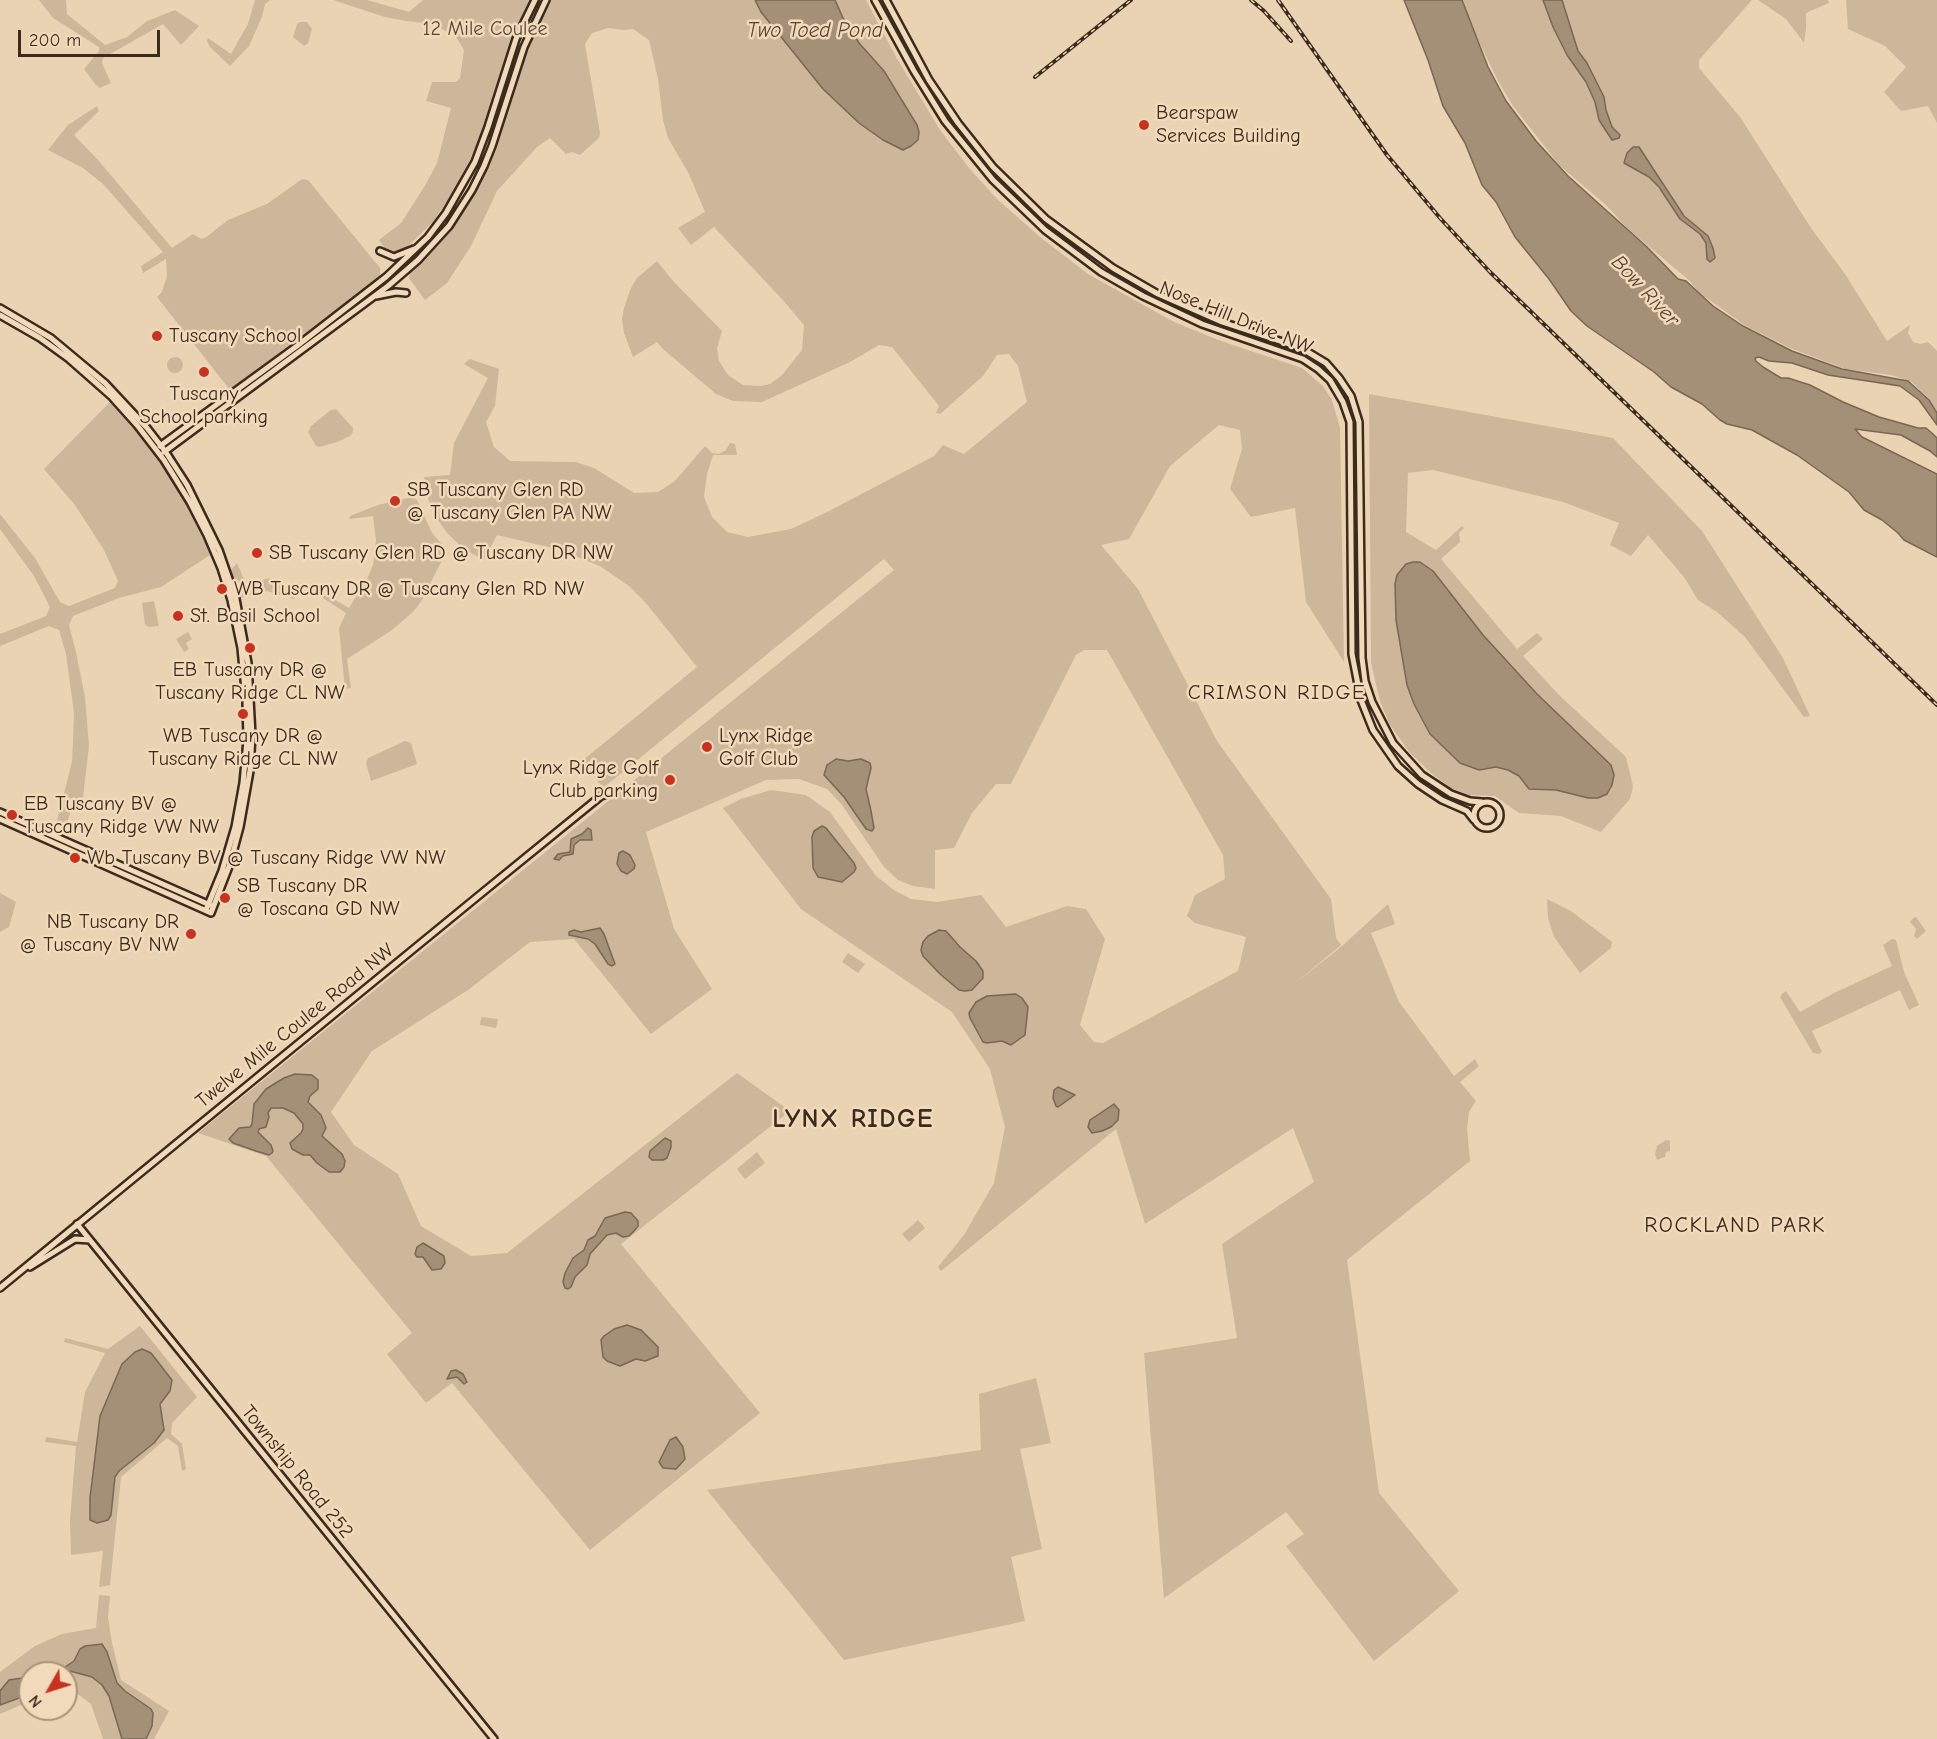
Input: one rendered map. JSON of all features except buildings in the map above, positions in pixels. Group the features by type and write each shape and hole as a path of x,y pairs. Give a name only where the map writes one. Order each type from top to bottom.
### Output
{"street":[{"path":"161,450 386,277 419,248 446,213 475,162 516,39 535,0"},
{"path":"161,450 375,297 428,250 449,226 472,190 492,146 524,47 546,0"},
{"name":"Nose Hill Drive NW","path":"875,0 914,71 954,134 1009,197 1046,230 1092,266 1143,296 1202,324 1303,359 1318,369 1336,389 1350,422 1352,654 1356,683 1373,730 1398,766 1418,784 1442,800 1467,811 1474,820"},
{"name":"Nose Hill Drive NW","path":"886,0 929,80 958,123 993,166 1046,219 1097,257 1158,294 1222,322 1301,348 1326,363 1340,378 1351,396 1359,423 1362,658 1365,681 1372,702 1385,731 1398,751 1413,767 1444,791 1470,801 1482,802"},
{"path":"380,251 394,257 419,248"},
{"path":"375,297 396,292 406,293"},
{"path":"0,308 39,330 84,364 126,404 195,499 222,555 240,616 250,678 252,753 235,846 210,909"},
{"path":"0,315 47,343 84,371 161,450"},
{"path":"1356,683 1365,681"},
{"name":"Twelve Mile Coulee Road NW","path":"0,1288 495,882 602,796 613,792"},
{"path":"1482,802 1496,805 1500,810 1500,818 1496,825 1488,829 1480,827 1474,820 1474,812 1482,802"},
{"path":"0,812 210,909"},
{"path":"0,819 210,909"},
{"name":"Township Road 252","path":"77,1224 494,1739"},
{"path":"11,1279 75,1239 91,1240"}],"green space":[{"path":"39,0 66,0 67,14 105,45 127,37 147,21 175,10 199,26 181,45 163,24 103,58 102,63 111,83 100,88 84,69 99,51 99,47 53,18"},
{"path":"255,0 270,0 265,4 262,17 249,46 230,66 210,47 208,38 231,54 248,24"},
{"name":"12 Mile Coulee","path":"333,0 367,0 409,12 423,0 530,0 516,29 480,137 459,184 432,223 409,245 398,252 387,251 379,240 401,223 437,163 451,108 426,101 432,82 456,82 460,78 464,50 456,37 434,24 385,17"},
{"path":"550,0 866,0 896,57 940,130 969,168 998,200 1040,237 1088,274 1174,322 1221,341 1302,368 1323,386 1332,400 1340,428 1344,662 1306,602 1295,508 1251,517 1230,489 1242,449 1240,430 1219,425 1170,466 1129,539 1101,545 1138,589 1217,741 1331,899 1336,938 1341,945 1292,986 1342,946 1388,904 1395,924 1371,933 1399,1002 1454,1076 1475,1059 1479,1066 1460,1082 1476,1101 1469,1112 1467,1128 1470,1161 1347,1260 1379,1493 1459,1591 1374,1661 1286,1546 1304,1534 1286,1512 1164,1598 1144,1353 1237,1338 1222,1244 1314,1182 1293,1128 1145,1224 1116,1129 941,1271 938,1267 964,1235 994,1183 1005,1127 990,1069 952,1012 801,909 723,808 741,799 771,790 806,795 830,812 876,876 894,890 911,899 937,902 981,895 1006,927 1067,906 1086,909 1105,939 1080,1025 1094,1042 1103,1043 1238,971 1246,937 1195,923 1187,916 1195,895 1225,879 1223,855 1107,650 1084,650 1076,655 1011,784 996,784 972,813 954,848 935,850 935,889 913,886 898,880 884,867 842,805 827,789 799,779 766,780 646,832 674,929 712,989 651,1034 574,939 530,942 468,990 372,1051 331,1112 354,1145 398,1174 421,1226 471,1256 507,1253 737,1073 790,1111 621,1244 760,1413 590,1550 452,1383 426,1403 387,1354 412,1333 266,1156 198,1133 894,570 884,559 603,788 582,761 697,667 646,603 629,586 600,566 557,549 497,535 484,560 464,549 447,533 428,499 424,477 450,475 454,443 488,378 464,364 467,361 470,359 499,369 495,406 486,422 494,447 510,461 576,462 594,468 634,493 658,492 675,481 705,446 712,453 719,454 726,450 730,443 735,444 737,455 713,455 707,474 704,497 712,517 727,532 748,537 791,529 934,456 943,445 964,454 1027,402 1018,366 1009,354 997,355 983,376 940,414 936,413 939,406 892,347 879,345 850,362 762,402 733,401 716,394 657,342 633,357 624,333 622,319 624,308 637,278 657,261 674,282 722,331 717,348 719,361 728,375 743,385 770,384 782,375 802,350 804,325 714,227 691,245 678,228 705,212 689,174 668,138 649,40 633,29 608,28 592,33 585,44 599,138 580,155 572,152 566,154 550,138 537,147 497,191 471,246 447,283 425,300 409,278 410,272 444,237 470,199 496,145 522,64"},
{"path":"1459,0 1752,0 1699,60 1699,68 1740,117 1887,341 1910,325 1908,333 1913,342 1920,344 1928,342 1937,351 1937,411 1912,382 1891,375 1846,369 1790,348 1746,326 1698,292 1690,281 1628,229 1606,205 1560,166 1513,106 1498,81"},
{"path":"1758,0 1828,0 1829,3 1806,13 1804,43 1786,19"},
{"path":"1846,0 1937,0 1937,123 1928,106 1901,111 1884,92 1906,67 1885,46 1848,29"},
{"path":"307,22 312,29 308,43 304,46 293,37 297,24"},
{"path":"97,106 99,111 74,135 99,161 172,248 193,234 201,239 205,238 228,220 267,204 302,179 308,180 380,268 380,276 230,390 157,297 162,292 167,276 166,259 143,273 141,266 163,252 103,184 83,168 48,150 68,125"},
{"path":"175,357 183,365 175,373 167,365"},
{"path":"1369,394 1613,438 1702,531 1783,658 1810,716 1804,717 1745,637 1717,612 1698,600 1684,577 1648,535 1631,556 1610,545 1619,523 1563,502 1433,470 1408,473 1406,532 1436,550 1462,526 1464,528 1459,533 1460,542 1441,559 1517,649 1537,633 1543,639 1523,656 1558,694 1626,757 1633,786 1630,799 1601,832 1561,816 1519,813 1495,796 1469,795 1451,788 1409,752 1389,723 1380,701 1371,663"},
{"path":"111,401 140,433 165,467 197,523 210,555 161,587 119,598 73,616 69,625 85,697 89,746 83,797 71,811 65,828 56,824 72,762 74,713 66,654 59,630 49,626 0,646 0,634 46,616 50,607 34,576 0,529 0,514 35,558 60,602 69,606 115,588 118,581 104,550 75,505 44,469"},
{"path":"336,409 353,428 353,432 350,436 337,442 316,446 308,432 311,426 331,410"},
{"path":"412,497 417,500 432,533 447,550 422,600 414,611 392,630 347,659 351,688 345,689 339,628 346,613 323,598 325,594 349,608 373,565 376,540 373,516 349,519 350,516 378,505"},
{"path":"237,563 247,586 269,578 296,596 294,599 267,591 239,598 231,570"},
{"path":"154,601 159,626 148,627 145,624 142,603"},
{"path":"188,632 192,639 186,643 189,649 184,652 176,639"},
{"path":"405,741 411,743 417,764 371,781 366,763 368,758"},
{"path":"0,893 16,902 9,927 0,932"},
{"path":"1547,899 1571,911 1612,942 1611,948 1580,973 1554,937 1548,918"},
{"path":"1916,917 1926,931 1917,939 1914,936 1916,929 1910,922"},
{"path":"1892,939 1896,940 1904,972 1919,1005 1909,1010 1900,990 1812,1031 1822,1052 1813,1053 1780,997 1786,991 1800,1012 1892,966 1883,945"},
{"path":"848,953 865,964 858,973 842,962"},
{"path":"481,1017 498,1019 496,1028 480,1025"},
{"path":"1666,1140 1670,1141 1670,1151 1666,1152 1665,1157 1657,1160 1655,1154 1657,1146"},
{"path":"757,1152 765,1163 745,1179 737,1169"},
{"path":"918,1220 925,1228 909,1242 902,1234"},
{"path":"140,1326 197,1397 172,1423 171,1434 182,1444 186,1469 182,1471 178,1446 167,1438 121,1477 110,1585 99,1587 103,1551 71,1555 70,1520 76,1446 45,1442 46,1437 77,1442 85,1392 105,1353 64,1342 65,1338 108,1349"},
{"path":"1036,1378 1051,1443 1020,1449 1042,1549 1011,1557 1025,1621 844,1660 707,1490 981,1450 979,1394"},
{"path":"99,1595 110,1596 108,1617 121,1680 169,1711 154,1739 103,1739 91,1704 78,1694 78,1661 18,1661 18,1706 0,1714 0,1672 35,1646 62,1634 96,1628"}],"water":[{"name":"Two Toed Pond","path":"755,0 835,0 859,43 884,71 917,125 918,140 903,150 883,140 859,123 823,89 761,12"},
{"name":"Bow River","path":"1404,0 1462,0 1488,67 1506,101 1536,141 1568,176 1647,247 1678,279 1686,281 1713,306 1743,326 1792,351 1842,369 1908,381 1929,400 1937,413 1937,425 1919,400 1900,386 1828,375 1792,363 1755,358 1763,367 1781,378 1810,385 1879,417 1918,428 1926,428 1937,438 1937,457 1901,435 1855,429 1862,437 1937,474 1937,557 1904,540 1882,520 1864,510 1849,492 1797,455 1752,430 1720,420 1702,404 1671,387 1654,372 1587,326 1571,311 1515,237 1496,202 1482,185 1465,143 1443,106 1428,60"},
{"path":"1543,0 1562,0 1578,51 1587,63 1604,97 1612,127 1620,135 1619,138 1612,140 1599,120 1595,102 1586,82 1567,55"},
{"path":"1633,147 1639,147 1684,216 1708,236 1715,258 1710,262 1707,259 1706,243 1700,234 1680,219 1659,187 1649,177 1624,163 1627,153"},
{"path":"1420,562 1433,571 1483,635 1537,694 1611,765 1614,775 1607,794 1598,798 1588,798 1556,790 1529,789 1519,776 1508,770 1496,767 1479,770 1460,763 1430,734 1407,685 1396,620 1397,575 1406,564"},
{"path":"836,759 848,761 861,759 870,763 866,789 874,828 872,831 866,829 844,797 824,775 827,765"},
{"path":"822,826 826,828 856,868 842,882 818,877 813,868 812,837 814,831"},
{"path":"588,828 591,830 592,840 580,840 574,845 573,854 563,856 559,860 554,859 558,854 570,852 571,839"},
{"path":"623,851 630,855 635,865 634,869 627,874 621,871 617,864 619,853"},
{"path":"600,928 615,964 612,966 608,964 595,944 588,939 569,935 569,932 574,930 581,932"},
{"path":"939,930 946,931 983,971 983,978 972,990 959,990 923,956 921,950 923,942"},
{"path":"1016,994 1028,1007 1025,1035 1011,1045 1002,1041 983,1042 969,1013 976,1002 987,996"},
{"path":"295,1074 312,1075 318,1080 318,1089 310,1096 308,1102 321,1115 326,1128 322,1136 342,1154 345,1161 340,1172 329,1172 310,1155 303,1155 292,1149 290,1143 301,1133 303,1124 294,1113 283,1108 271,1108 266,1127 259,1129 258,1132 271,1145 273,1151 269,1155 233,1143 229,1139 239,1128 250,1127 254,1104 266,1089"},
{"path":"1058,1087 1075,1095 1058,1107 1053,1098 1054,1090"},
{"path":"1114,1104 1119,1110 1118,1120 1111,1127 1092,1133 1088,1127 1090,1120"},
{"path":"665,1138 671,1141 667,1158 652,1160 649,1157 650,1151"},
{"path":"625,1212 631,1213 638,1221 638,1226 629,1236 623,1237 616,1233 607,1235 590,1254 587,1265 575,1277 571,1287 565,1288 563,1282 565,1273 573,1258 584,1250 588,1240 595,1236 605,1218"},
{"path":"423,1243 444,1256 445,1263 441,1269 432,1270 423,1257 417,1257 415,1254 417,1247"},
{"path":"627,1325 641,1330 658,1347 658,1356 645,1361 636,1359 620,1366 603,1357 601,1340 604,1336 614,1329"},
{"path":"142,1349 151,1353 172,1380 170,1391 160,1404 164,1430 154,1443 119,1471 115,1477 111,1515 108,1520 97,1523 90,1520 90,1498 100,1416 122,1364"},
{"path":"456,1370 463,1374 467,1382 464,1384 457,1377 447,1379 451,1371"},
{"path":"676,1437 683,1447 685,1459 676,1469 663,1468 659,1462 670,1440"},
{"path":"102,1644 117,1683 151,1709 152,1726 146,1739 122,1739 109,1696 102,1685 92,1677 78,1673 78,1661 74,1661 80,1649 85,1646"},
{"path":"18,1679 18,1698 0,1705 0,1691 9,1680"}],"railway":[{"path":"1035,77 1131,0"},
{"path":"1251,0 1291,41"},
{"path":"1278,0 1387,155 1440,218 1490,272 1937,705"}],"place":[{"name":"Bearspaw Services Building","path":"1144,125"},
{"name":"Tuscany School","path":"157,336"},
{"name":"Tuscany School parking","path":"204,372"},
{"name":"SB Tuscany Glen RD @ Tuscany Glen PA NW","path":"395,501"},
{"name":"SB Tuscany Glen RD @ Tuscany DR NW","path":"257,553"},
{"name":"WB Tuscany DR @ Tuscany Glen RD NW","path":"222,589"},
{"name":"St. Basil School","path":"178,616"},
{"name":"EB Tuscany DR @ Tuscany Ridge CL NW","path":"250,648"},
{"name":"WB Tuscany DR @ Tuscany Ridge CL NW","path":"243,714"},
{"name":"Lynx Ridge Golf Club","path":"707,747"},
{"name":"Lynx Ridge Golf Club parking","path":"670,780"},
{"name":"EB Tuscany BV @ Tuscany Ridge VW NW","path":"12,815"},
{"name":"Wb Tuscany BV @ Tuscany Ridge VW NW","path":"75,858"},
{"name":"SB Tuscany DR @ Toscana GD NW","path":"225,898"},
{"name":"NB Tuscany DR @ Tuscany BV NW","path":"191,934"}],"district":[{"name":"CRIMSON RIDGE","path":"1277,693"},
{"name":"LYNX RIDGE","path":"853,1120"},
{"name":"ROCKLAND PARK","path":"1735,1226"}]}
